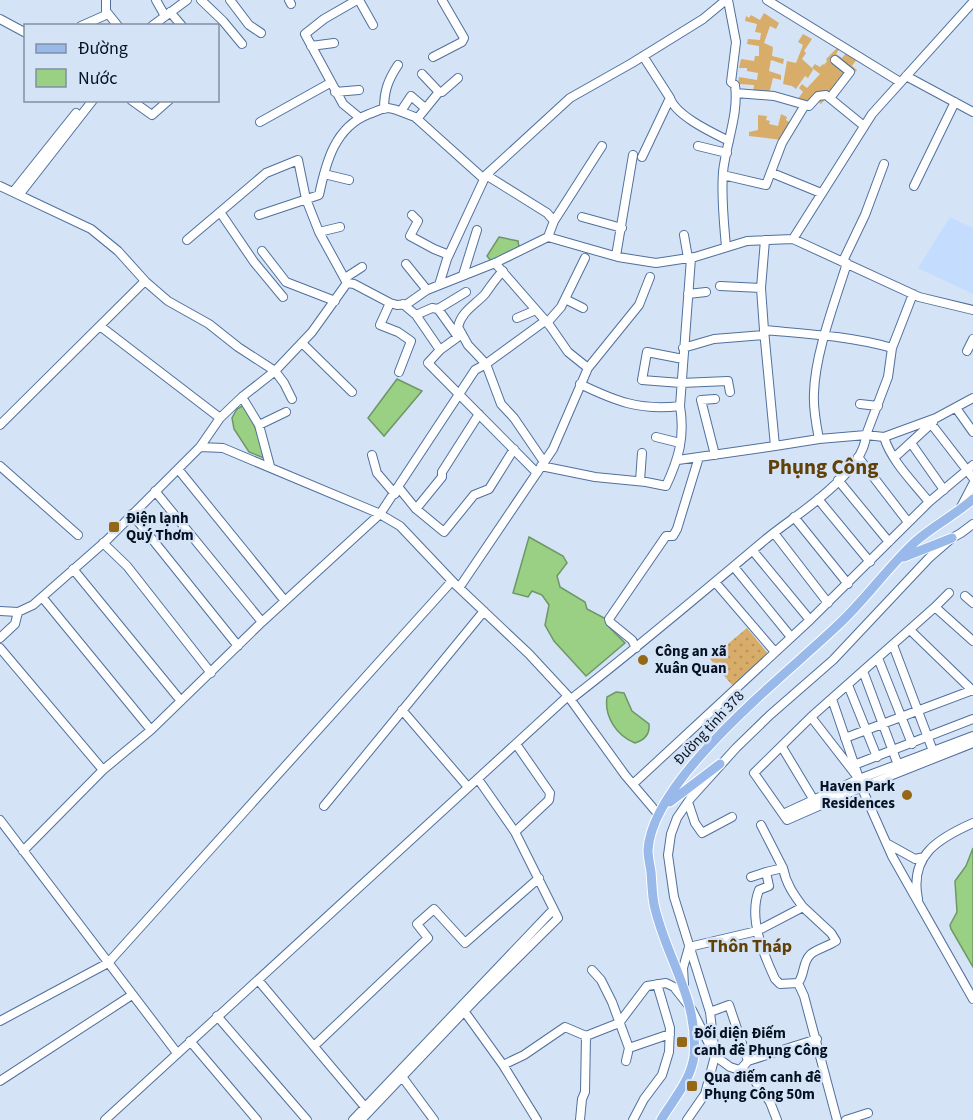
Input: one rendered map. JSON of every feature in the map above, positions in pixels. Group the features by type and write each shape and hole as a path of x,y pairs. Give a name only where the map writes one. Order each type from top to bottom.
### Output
{"main road":[{"name":"Đường tỉnh 378","path":"661,1120 684,1084 694,1057 692,1010 654,904 648,850 651,834 661,811 688,768 746,709 839,625 862,602 896,560 928,531 973,499"},
{"path":"896,560 952,537"},
{"path":"661,811 720,764"}],"street":[{"path":"106,0 105,9 116,24"},
{"path":"156,0 167,14 180,24"},
{"path":"154,24 187,0"},
{"path":"201,0 242,44"},
{"path":"230,0 249,25 261,33"},
{"path":"360,118 346,108 335,92 304,34 324,19 358,0 373,25"},
{"path":"433,57 462,42 464,38 442,0"},
{"path":"439,285 472,201 485,177 570,98 703,19 727,0 736,42 731,82 735,85 736,93 723,175 726,247"},
{"path":"768,0 903,79 973,112"},
{"path":"792,239 872,114 973,2"},
{"path":"86,24 108,14"},
{"path":"0,19 24,32"},
{"path":"311,46 334,42"},
{"path":"643,56 672,104 681,113 707,131 729,141"},
{"path":"830,98 850,72 835,60"},
{"path":"384,109 387,82 398,65"},
{"path":"422,74 439,92"},
{"path":"417,119 439,92 458,78"},
{"path":"260,122 330,83"},
{"path":"335,92 359,90"},
{"path":"736,93 764,94 811,106 820,95 826,95 864,126"},
{"path":"400,111 411,96 425,108"},
{"path":"642,157 670,98"},
{"path":"16,193 85,102"},
{"path":"16,193 91,102"},
{"path":"134,102 152,115 167,102"},
{"path":"914,186 955,102"},
{"path":"723,175 766,185 782,143 805,105"},
{"path":"259,215 319,195 335,144 347,128 360,118 384,109 400,111 417,119 485,177 547,213 554,221"},
{"path":"548,237 554,221 602,146"},
{"path":"698,146 727,153"},
{"path":"616,256 633,155"},
{"path":"187,240 266,173 298,160 306,199 319,232 346,281 397,305 407,304 427,290 495,263 548,237 616,256 656,263 689,258 747,241 792,239 913,294 973,310"},
{"path":"819,439 814,390 824,336 845,262 884,164"},
{"path":"772,173 821,193"},
{"path":"324,174 349,180"},
{"path":"0,186 91,229 118,251 145,281 168,301 209,324 238,347 275,371 292,399"},
{"path":"220,212 254,262 283,297"},
{"path":"412,215 418,221 410,236 449,255"},
{"path":"582,217 622,228"},
{"path":"319,232 340,227"},
{"path":"463,275 477,230"},
{"path":"460,336 440,350 428,363 514,449 541,467 666,486 678,460 683,427 680,406 689,258 684,235"},
{"path":"765,240 761,288 775,446"},
{"path":"262,251 286,282 335,301"},
{"path":"23,850 104,770 151,730 262,622 380,514 475,370 546,322 561,307 585,258"},
{"path":"495,263 546,322 568,352 588,368"},
{"path":"406,264 427,290"},
{"path":"0,611 18,612 33,605 103,543 200,447 220,417 275,371 302,343 335,301 346,281 362,267"},
{"path":"460,336 458,327 460,318 503,271"},
{"path":"459,588 553,449 588,368 639,305 650,277"},
{"path":"0,425 145,281"},
{"path":"720,286 761,288"},
{"path":"416,315 432,308 438,309 466,292"},
{"path":"688,294 706,292"},
{"path":"105,1120 516,744 569,698 636,648 818,499 838,480 858,457 864,444 888,377 892,348 913,294"},
{"path":"565,299 583,308"},
{"path":"390,303 380,325 398,332 411,341 399,372"},
{"path":"404,304 416,315 440,350"},
{"path":"438,309 486,364 501,404 514,418 541,467"},
{"path":"517,318 536,310"},
{"path":"100,326 220,417"},
{"path":"683,348 714,339 764,332 832,335 892,348"},
{"path":"967,351 973,339"},
{"path":"302,343 352,392"},
{"path":"682,359 647,352 642,380 681,383 728,381 730,392"},
{"path":"580,384 607,397 633,405 658,409 680,406"},
{"path":"242,397 259,425 270,466"},
{"path":"678,460 819,439 866,435 884,437 932,421 973,398"},
{"path":"715,399 701,400 715,455"},
{"path":"860,404 878,406"},
{"path":"956,408 973,432"},
{"path":"259,425 286,412"},
{"path":"416,509 442,477 442,472 479,414"},
{"path":"895,457 932,421"},
{"path":"932,421 970,468 973,478"},
{"path":"656,437 680,443"},
{"path":"884,437 886,444 929,502"},
{"path":"911,443 944,490"},
{"path":"200,447 223,448 270,466 380,514 400,526 459,588 529,654 569,698 633,784 661,811"},
{"path":"372,455 377,473 444,532 474,495 489,489 514,449"},
{"path":"640,481 642,453"},
{"path":"636,648 632,640 609,619 666,536 673,536 677,529 699,457"},
{"path":"858,457 908,522"},
{"path":"0,466 78,535"},
{"path":"633,784 848,584 929,502 970,468"},
{"path":"178,469 285,601"},
{"path":"838,480 889,542"},
{"path":"959,511 973,484"},
{"path":"155,491 262,622"},
{"path":"818,499 870,562"},
{"path":"132,514 238,646"},
{"path":"794,517 848,584"},
{"path":"687,1120 705,1094 714,1056 710,1012 674,897 668,855 671,834 677,818 720,764 770,715 834,660 913,574 952,537 973,524"},
{"path":"774,533 828,603"},
{"path":"103,543 127,566 211,673"},
{"path":"753,551 810,620"},
{"path":"734,567 791,638"},
{"path":"73,569 181,701"},
{"path":"0,1021 108,963 452,581"},
{"path":"715,582 775,652"},
{"path":"949,593 811,717 754,773 783,814 973,735"},
{"path":"966,596 973,603"},
{"path":"42,597 151,730"},
{"path":"935,607 973,641"},
{"path":"324,806 484,611"},
{"path":"0,638 15,624 18,612"},
{"path":"845,738 973,690 909,630"},
{"path":"893,645 933,752"},
{"path":"0,648 104,770"},
{"path":"878,658 912,744"},
{"path":"863,671 898,765"},
{"path":"848,685 877,757"},
{"path":"832,699 860,783 900,872 973,999"},
{"path":"402,710 468,787"},
{"path":"811,717 860,783"},
{"path":"854,765 973,719"},
{"path":"860,783 973,743"},
{"path":"514,832 549,800 550,793 516,744"},
{"path":"782,747 816,802"},
{"path":"361,1120 475,1000 558,918 514,832 478,778"},
{"path":"688,802 695,823 702,833 732,817"},
{"path":"0,820 177,1053"},
{"path":"921,909 916,884 924,857 934,843 973,823"},
{"path":"761,825 783,868 792,893 836,941 812,952 808,957 803,977 798,983 780,984 774,979 757,931 756,898 759,890 769,886 766,872"},
{"path":"885,840 915,860 924,857"},
{"path":"751,877 783,868"},
{"path":"314,1046 428,938 417,924 434,909 465,943 539,878"},
{"path":"689,947 757,931 803,907"},
{"path":"353,1120 550,913"},
{"path":"684,986 683,968 689,947"},
{"path":"592,970 604,987 629,1047 626,1061"},
{"path":"258,980 365,1107"},
{"path":"502,1065 524,1055 565,1027 586,1036 619,1023 647,987 666,983 674,987 692,1010 714,1056 730,1067 749,1073 770,1102 777,1120"},
{"path":"798,983 817,1039 837,1120"},
{"path":"633,1120 644,1099 662,1076 669,1052 668,1018 657,984"},
{"path":"0,1081 132,995"},
{"path":"710,1012 729,1005 748,1061"},
{"path":"467,1015 537,1120"},
{"path":"217,1016 307,1120"},
{"path":"629,1047 670,1034"},
{"path":"580,1120 585,1092 586,1036"},
{"path":"740,1070 748,1061 817,1039"},
{"path":"190,1041 256,1120"},
{"path":"403,1078 434,1120"},
{"path":"846,1120 868,1113"}],"shaded area":[{"path":"764,13 779,23 776,29 770,26 764,43 773,47 772,56 784,59 783,64 771,60 769,71 781,75 781,80 773,78 769,94 753,92 754,85 738,84 739,77 757,80 758,73 747,71 747,68 739,68 741,59 754,61 755,56 759,56 759,46 747,44 748,39 760,40 761,33 755,32 757,24 745,21 746,16 749,18 751,15 760,20"},
{"path":"803,34 812,39 802,59 813,70 808,78 805,76 796,89 783,84 787,61 796,63 803,45 798,42"},
{"path":"838,47 840,48 836,54 842,58 847,52 857,59 852,66 857,70 850,79 846,76 821,104 815,99 810,105 797,100 803,92 799,88 802,84 807,88 820,74 812,68 815,64 820,67 824,65 826,59"},
{"path":"781,114 787,117 786,120 792,124 782,140 749,136 749,132 758,130 758,115 767,116 766,120 770,121 769,124 778,126"},
{"path":"950,217 973,228 973,294 918,268"},
{"path":"747,628 769,655 732,685 710,659"}],"water":[{"path":"499,237 518,241 519,247 492,262 487,256"},
{"path":"397,379 422,391 384,436 368,418"},
{"path":"244,405 258,433 264,458 249,452 234,429 232,418 237,409"},
{"path":"529,537 563,556 567,563 557,576 560,587 585,602 587,609 606,619 607,625 625,643 586,676 554,641 545,625 549,605 542,595 532,591 528,597 513,593"},
{"path":"616,692 624,693 632,711 649,724 648,734 639,742 629,740 613,725 608,712 607,697"},
{"path":"973,848 973,967 950,925 957,912 955,881 966,866"}],"place":[{"name":"Điện lạnh Quý Thơm","path":"114,527"},
{"name":"Công an xã Xuân Quan","path":"643,660"},
{"name":"Haven Park Residences","path":"907,795"},
{"name":"Đối diện Điếm canh đê Phụng Công","path":"682,1042"},
{"name":"Qua điếm canh đê Phụng Công 50m","path":"692,1086"}],"district":[{"name":"Phụng Công","path":"823,467"},
{"name":"Thôn Tháp","path":"750,946"}]}
